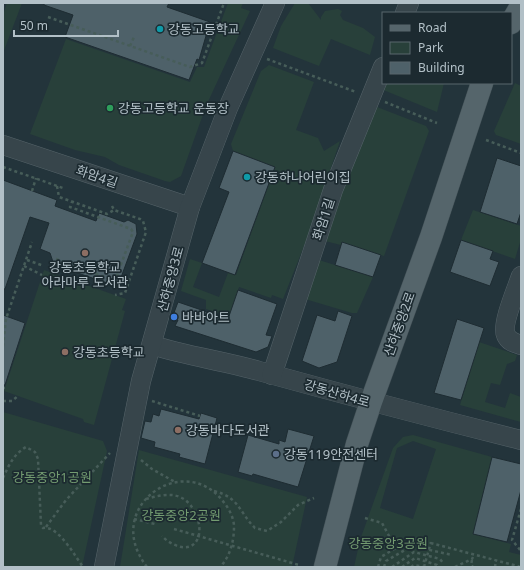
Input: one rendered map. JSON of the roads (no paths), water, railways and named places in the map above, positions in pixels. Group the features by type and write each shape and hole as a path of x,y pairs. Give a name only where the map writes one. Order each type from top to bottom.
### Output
{"main road":[{"path":"512,21 521,6"},
{"name":"산하중앙2로","path":"325,567 357,444 431,237 482,84"}],"street":[{"name":"산하중앙3로","path":"104,567 138,397 190,207 228,108 275,3"},
{"name":"화암1길","path":"272,375 333,190 382,69"},
{"name":"화암4길","path":"3,145 190,207"},
{"path":"521,276 506,323 505,334 512,343 521,345"},
{"name":"강동산하4로","path":"152,345 521,440"}],"place":[{"name":"강동고등학교","path":"160,29"},
{"name":"강동고등학교 운동장","path":"110,108"},
{"name":"강동하나어린이집","path":"247,177"},
{"name":"강동초등학교 아라마루 도서관","path":"85,253"},
{"name":"바바아트","path":"174,317"},
{"name":"강동초등학교","path":"65,352"},
{"name":"강동바다도서관","path":"178,430"},
{"name":"강동119안전센터","path":"276,454"}],"park label":[{"name":"강동중앙1공원","path":"52,477"},
{"name":"강동중앙2공원","path":"181,515"},
{"name":"강동중앙3공원","path":"388,543"}]}
